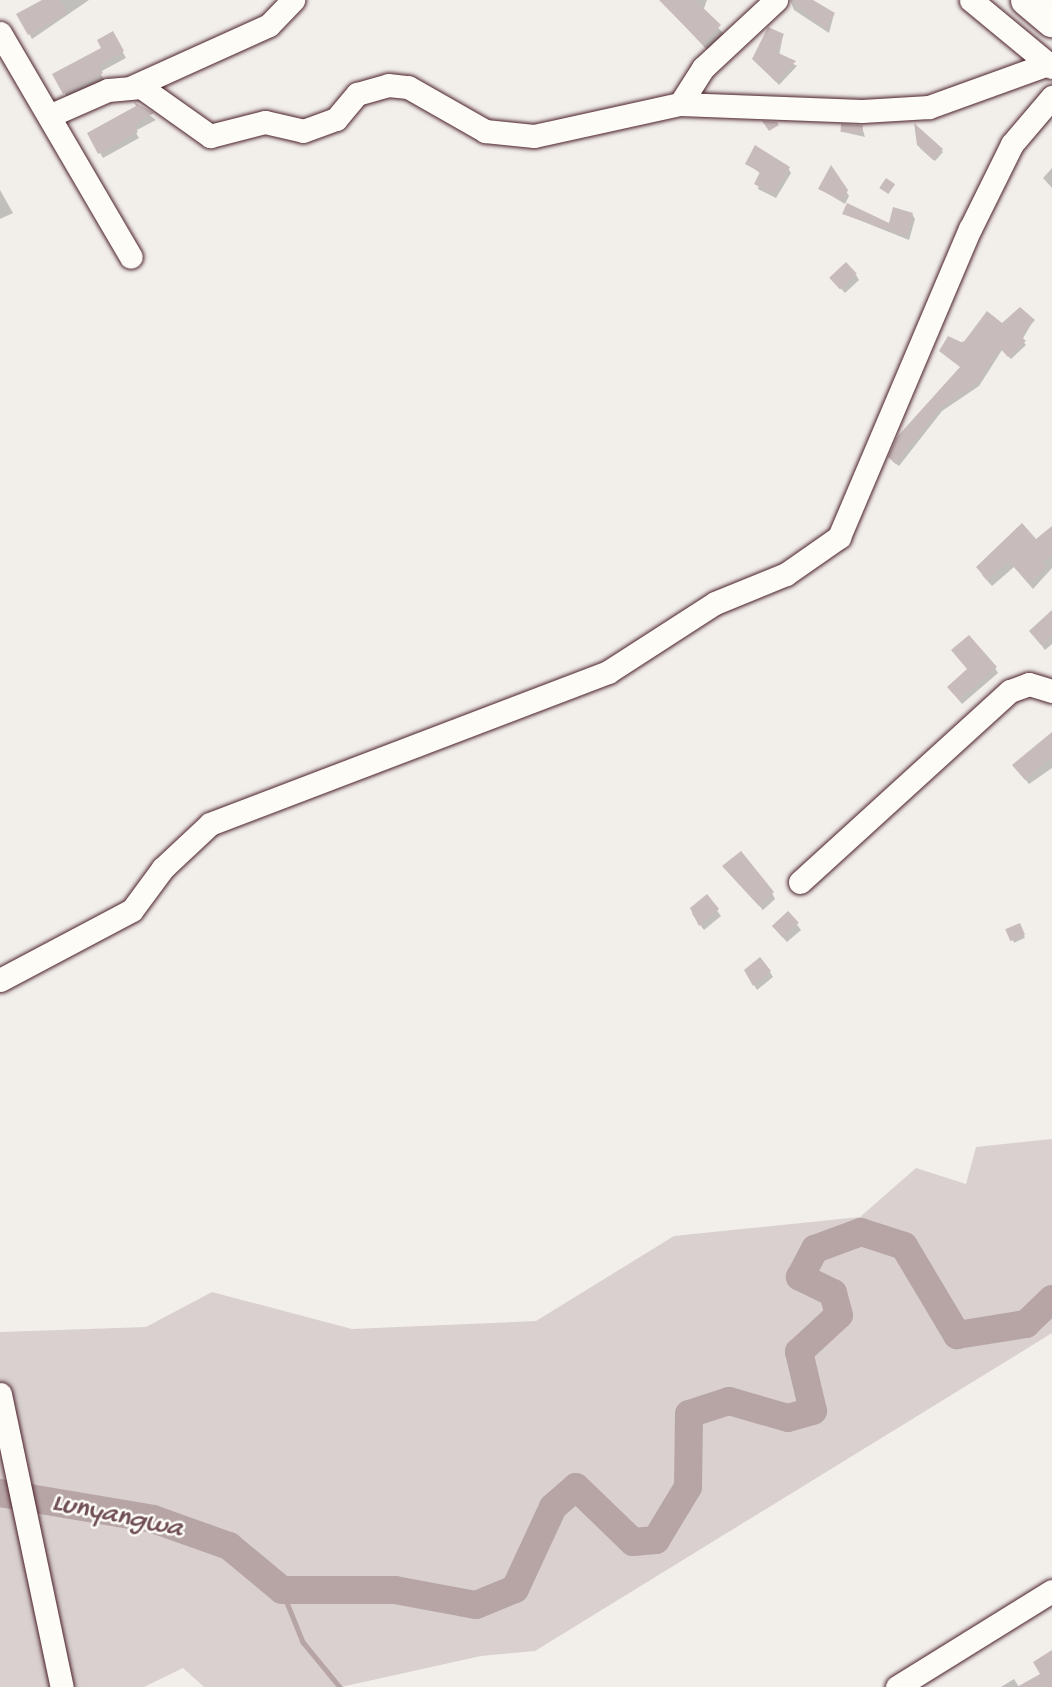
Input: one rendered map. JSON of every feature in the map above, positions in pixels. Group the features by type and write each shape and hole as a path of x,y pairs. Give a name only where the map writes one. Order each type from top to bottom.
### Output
{"highway":[{"path":"1027,0 1052,21"}],"street":[{"path":"132,87 269,25 293,0"},
{"path":"680,104 707,64 776,0"},
{"path":"971,0 1050,65"},
{"path":"0,33 51,115 131,257"},
{"path":"51,115 108,90 132,87 149,89 209,136 265,122 318,129 357,94 388,85 408,87 485,131 534,136 680,104 904,110 1050,65"},
{"path":"0,980 131,910 163,868 210,824 608,673 715,603 786,574 839,537 970,229 1012,144 1052,97"},
{"path":"800,882 1010,691 1029,684 1052,691"},
{"path":"0,1394 61,1687"},
{"path":"897,1687 1052,1591"}],"shaded area":[{"path":"1052,1139 1052,1333 535,1651 481,1656 341,1687 204,1687 183,1668 144,1687 0,1687 0,1332 146,1327 212,1292 352,1329 536,1321 674,1236 860,1217 916,1168 966,1184 976,1147"}],"building":[{"path":"42,0 60,0 67,13 28,35 16,14"},
{"path":"659,0 695,0 721,25 702,44"},
{"path":"790,0 813,0 835,13 826,29"},
{"path":"768,27 784,34 776,52 796,61 776,82 752,59"},
{"path":"113,31 124,51 99,66 103,73 63,94 52,74 101,48 97,40"},
{"path":"134,102 154,113 134,125 138,132 98,154 87,133 136,106"},
{"path":"762,121 777,122 779,125 769,131"},
{"path":"914,123 943,149 933,160 917,145"},
{"path":"841,124 863,125 863,133 841,132"},
{"path":"755,145 790,167 773,194 754,184 760,172 745,164"},
{"path":"831,165 848,190 843,201 818,189"},
{"path":"886,178 895,184 888,194 879,188"},
{"path":"847,203 889,223 893,207 913,213 907,236 842,214"},
{"path":"846,262 857,274 840,289 829,278"},
{"path":"1020,307 1035,320 1021,336 1026,341 1008,357 1000,348 978,383 941,407 896,464 888,457 897,437 960,367 939,351 948,336 963,343 987,311 1002,323"},
{"path":"1022,523 1036,539 1052,526 1052,554 1043,562 1047,567 1028,583 1009,561 987,580 976,567"},
{"path":"1052,610 1052,636 1041,645 1029,631"},
{"path":"969,635 997,667 959,700 947,687 967,669 951,650"},
{"path":"1052,732 1052,757 1025,780 1012,765"},
{"path":"741,851 774,892 759,906 722,866"},
{"path":"707,894 719,909 699,926 690,908"},
{"path":"788,911 799,923 783,938 772,926"},
{"path":"1020,923 1025,935 1010,941 1005,929"},
{"path":"760,957 771,971 753,986 744,970"},
{"path":"1052,1650 1052,1687 1017,1687 1040,1674 1033,1662"}],"waterway":[{"name":"Lunyangwa","path":"0,1493 153,1519 229,1546 282,1590 395,1590 476,1605 515,1589 553,1507 576,1487 633,1542 656,1540 688,1487 689,1414 729,1401 788,1418 813,1411 799,1352 839,1315 833,1293 800,1277 815,1249 861,1232 904,1246 957,1335 1026,1324 1052,1299"},
{"path":"282,1590 303,1642 340,1687"}]}
